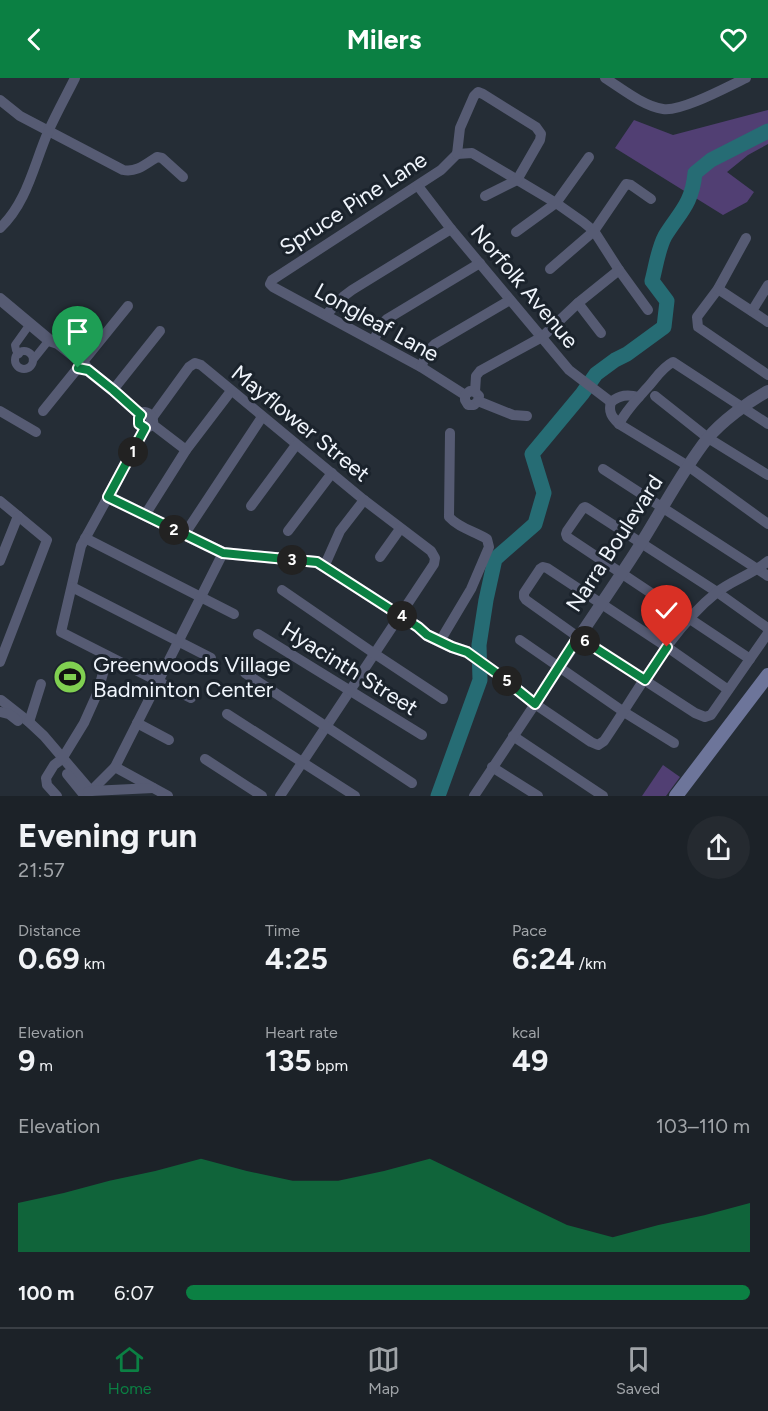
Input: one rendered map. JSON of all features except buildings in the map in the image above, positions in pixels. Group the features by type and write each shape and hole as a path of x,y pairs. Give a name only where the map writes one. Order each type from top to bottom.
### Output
{"main road":[{"path":"676,796 768,675"}],"street":[{"path":"0,228 22,198 48,132 75,78"},
{"path":"605,78 647,105 664,110 681,107 746,78"},
{"path":"485,196 517,180 540,140 541,134 536,127 478,92 460,128 457,154 472,153 517,180 556,203 583,222 594,231 648,310"},
{"path":"0,100 20,116 48,132 123,170 130,172 157,157 162,158 183,177"},
{"name":"Spruce Pine Lane","path":"270,284 272,280 418,186 441,170 457,154"},
{"path":"516,232 556,203 589,157"},
{"path":"550,269 594,231 626,184 651,199"},
{"name":"Norfolk Avenue","path":"418,186 569,370 609,401 612,417 619,424"},
{"path":"326,315 352,290 451,229"},
{"path":"746,238 718,289 697,317 698,327 768,375"},
{"path":"373,341 382,323 387,319 480,263"},
{"path":"473,396 476,376 480,371 542,337 578,303 619,270"},
{"name":"Longleaf Lane","path":"270,284 473,396 513,415 527,416"},
{"path":"752,311 768,285"},
{"path":"718,289 768,322"},
{"path":"421,367 428,351 435,344 510,300"},
{"path":"1,303 49,340 58,343 147,421 186,450"},
{"path":"578,303 602,333"},
{"path":"43,411 82,366 128,306"},
{"path":"19,354 15,345 30,324"},
{"path":"113,390 160,331"},
{"path":"33,360 29,354 22,352 15,360 20,368 28,368 49,340"},
{"path":"768,424 673,362 665,366 632,403 619,424 688,466 768,524"},
{"name":"Mayflower Street","path":"147,421 189,367 195,363 201,365 364,500 431,551 435,558 434,564 400,615"},
{"path":"145,515 186,450 231,391"},
{"name":"Narra Boulevard","path":"474,796 708,438 742,407 768,391"},
{"path":"609,401 624,395 639,396"},
{"path":"655,396 708,438 768,475"},
{"path":"0,411 36,432"},
{"path":"184,535 262,417"},
{"path":"147,421 81,546 61,632 191,698"},
{"path":"443,636 471,589 489,547 487,539 456,524 449,517 450,433"},
{"path":"250,506 296,445"},
{"path":"603,469 768,576"},
{"path":"288,531 332,472"},
{"path":"108,497 223,553 317,562 427,635 464,651"},
{"path":"324,567 340,531 364,500"},
{"path":"0,501 47,540 0,662"},
{"path":"728,689 546,568 540,569 524,594 524,597 578,637 695,713 705,717 711,715 750,659 768,631 766,627 717,592 585,507 566,534 567,537 750,659"},
{"path":"0,561 18,516"},
{"path":"380,557 400,529"},
{"path":"85,538 234,614"},
{"path":"85,794 115,767 223,553"},
{"path":"418,627 431,630 454,643 535,704 598,745 604,741 667,647 689,619 717,592 759,569 768,561"},
{"path":"72,587 211,658"},
{"path":"282,590 443,699"},
{"path":"280,796 400,615"},
{"name":"Hyacinth Street","path":"258,634 422,735"},
{"path":"520,640 624,712 674,743"},
{"path":"57,796 47,785 46,778 54,765 60,761 84,723 97,693 108,656"},
{"path":"245,673 412,783"},
{"path":"29,722 41,684"},
{"path":"0,700 44,736 85,794"},
{"path":"0,712 9,714 26,727 60,761"},
{"path":"227,714 355,796"},
{"path":"137,723 169,740"},
{"path":"513,736 603,796"},
{"path":"205,759 262,796"},
{"path":"115,767 168,796"},
{"path":"492,767 538,796"},
{"path":"85,794 153,788"}],"shaded area":[{"path":"768,110 768,144 748,155 727,172 754,192 747,202 723,215 615,148 634,120 673,135"},
{"path":"663,765 680,777 666,796 642,796"}],"waterway":[{"path":"438,796 480,680 479,645 495,559 535,524 544,493 532,454 596,374 664,327 667,301 652,281 663,241 688,200 695,173 711,160 768,131"}],"place":[{"name":"Greenwoods Village Badminton Center","path":"70,677"}],"route":[{"path":"78,368 88,370 141,415 138,421 145,428 108,497 223,553 317,562 427,635 467,652 535,704 578,637 645,680 667,647"}]}
